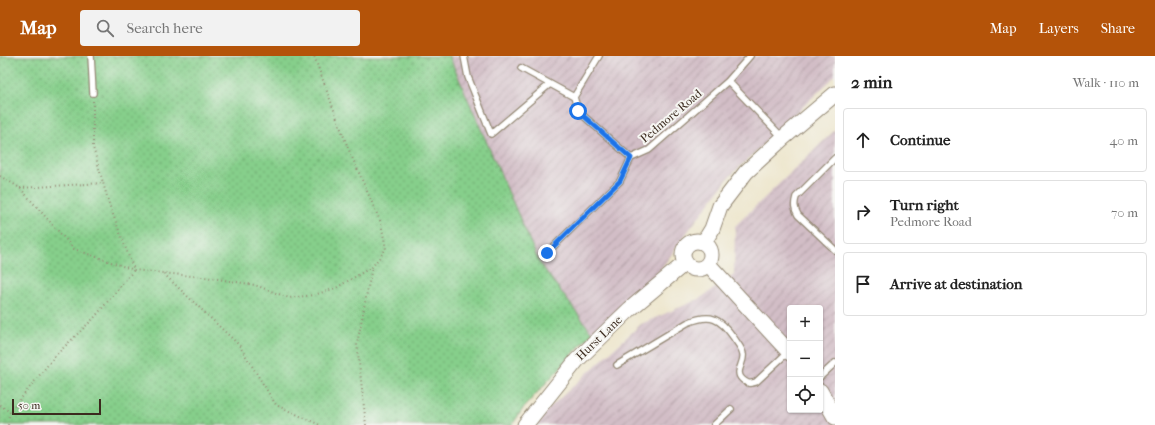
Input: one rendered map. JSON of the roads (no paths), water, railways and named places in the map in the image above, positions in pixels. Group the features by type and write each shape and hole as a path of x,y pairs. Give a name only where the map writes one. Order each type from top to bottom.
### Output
{"street":[{"path":"704,242 712,229 720,206 746,172 835,94"},
{"path":"696,241 704,242 711,250 712,255 705,267 698,269 688,266 685,263 683,252 687,245 696,241"},
{"name":"Hurst Lane","path":"526,425 577,360 630,309 685,263"},
{"path":"708,264 787,350"},
{"path":"823,396 835,417"}],"lane":[{"path":"91,56 93,93"},
{"path":"464,56 468,77 491,134 550,84"},
{"path":"574,97 599,56"},
{"name":"Pedmore Road","path":"631,158 648,150 728,81 750,56"},
{"path":"521,68 574,97 578,111 631,158 620,181 547,253"},
{"path":"728,81 783,138"},
{"path":"835,158 796,198 794,203 795,210 798,215 835,250"},
{"path":"617,366 687,323 705,318 713,319 725,325 741,348 744,355 739,373 740,377 745,382 751,384 756,382 787,354"},
{"path":"823,374 835,363"},
{"path":"714,425 731,408"}]}
